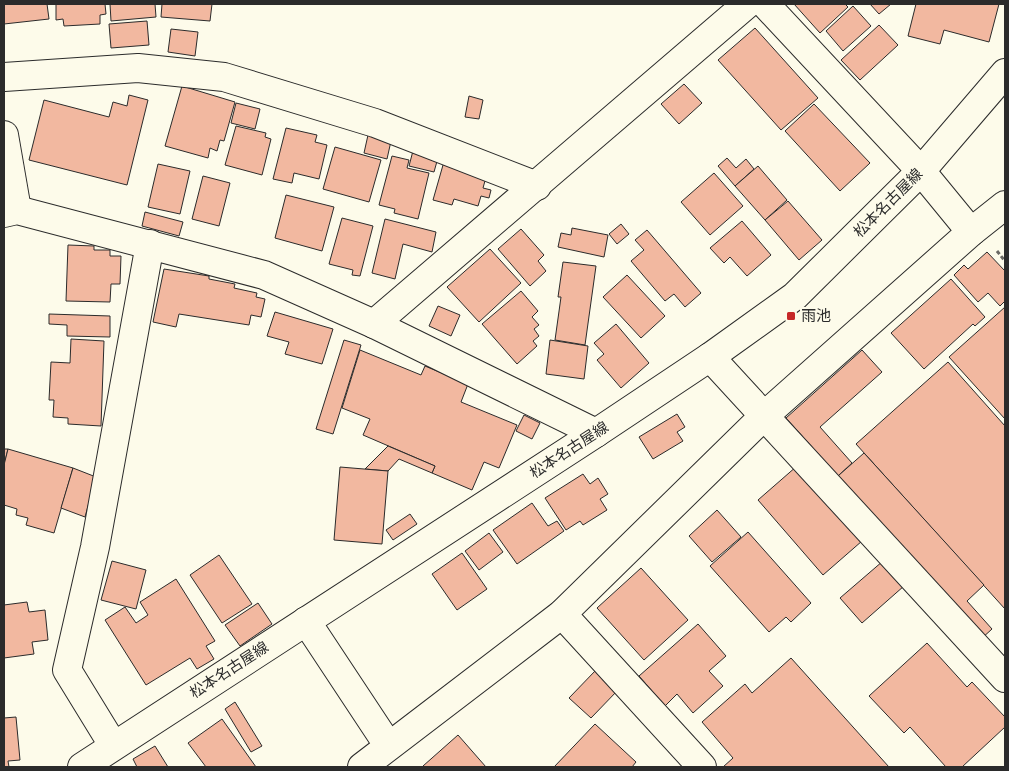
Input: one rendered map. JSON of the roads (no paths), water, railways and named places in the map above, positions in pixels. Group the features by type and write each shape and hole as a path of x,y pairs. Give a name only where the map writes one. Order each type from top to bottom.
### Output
{"street":[{"path":"374,324 747,4"},
{"path":"765,4 921,171 971,232"},
{"path":"4,77 138,68 224,77 375,123 537,186"},
{"name":"松本名古屋線","path":"82,767 113,745 596,433 710,357 794,296 921,171 1005,72"},
{"path":"4,136 11,212 150,244 264,275 374,324 596,433"},
{"path":"362,767 388,745 562,614 764,416 971,232 1005,205"},
{"path":"113,745 67,670 95,547 150,244"},
{"path":"710,357 1005,678"},
{"path":"562,614 702,767"},
{"path":"306,621 388,745"}],"place":[{"name":"雨池","path":"791,316"}]}
